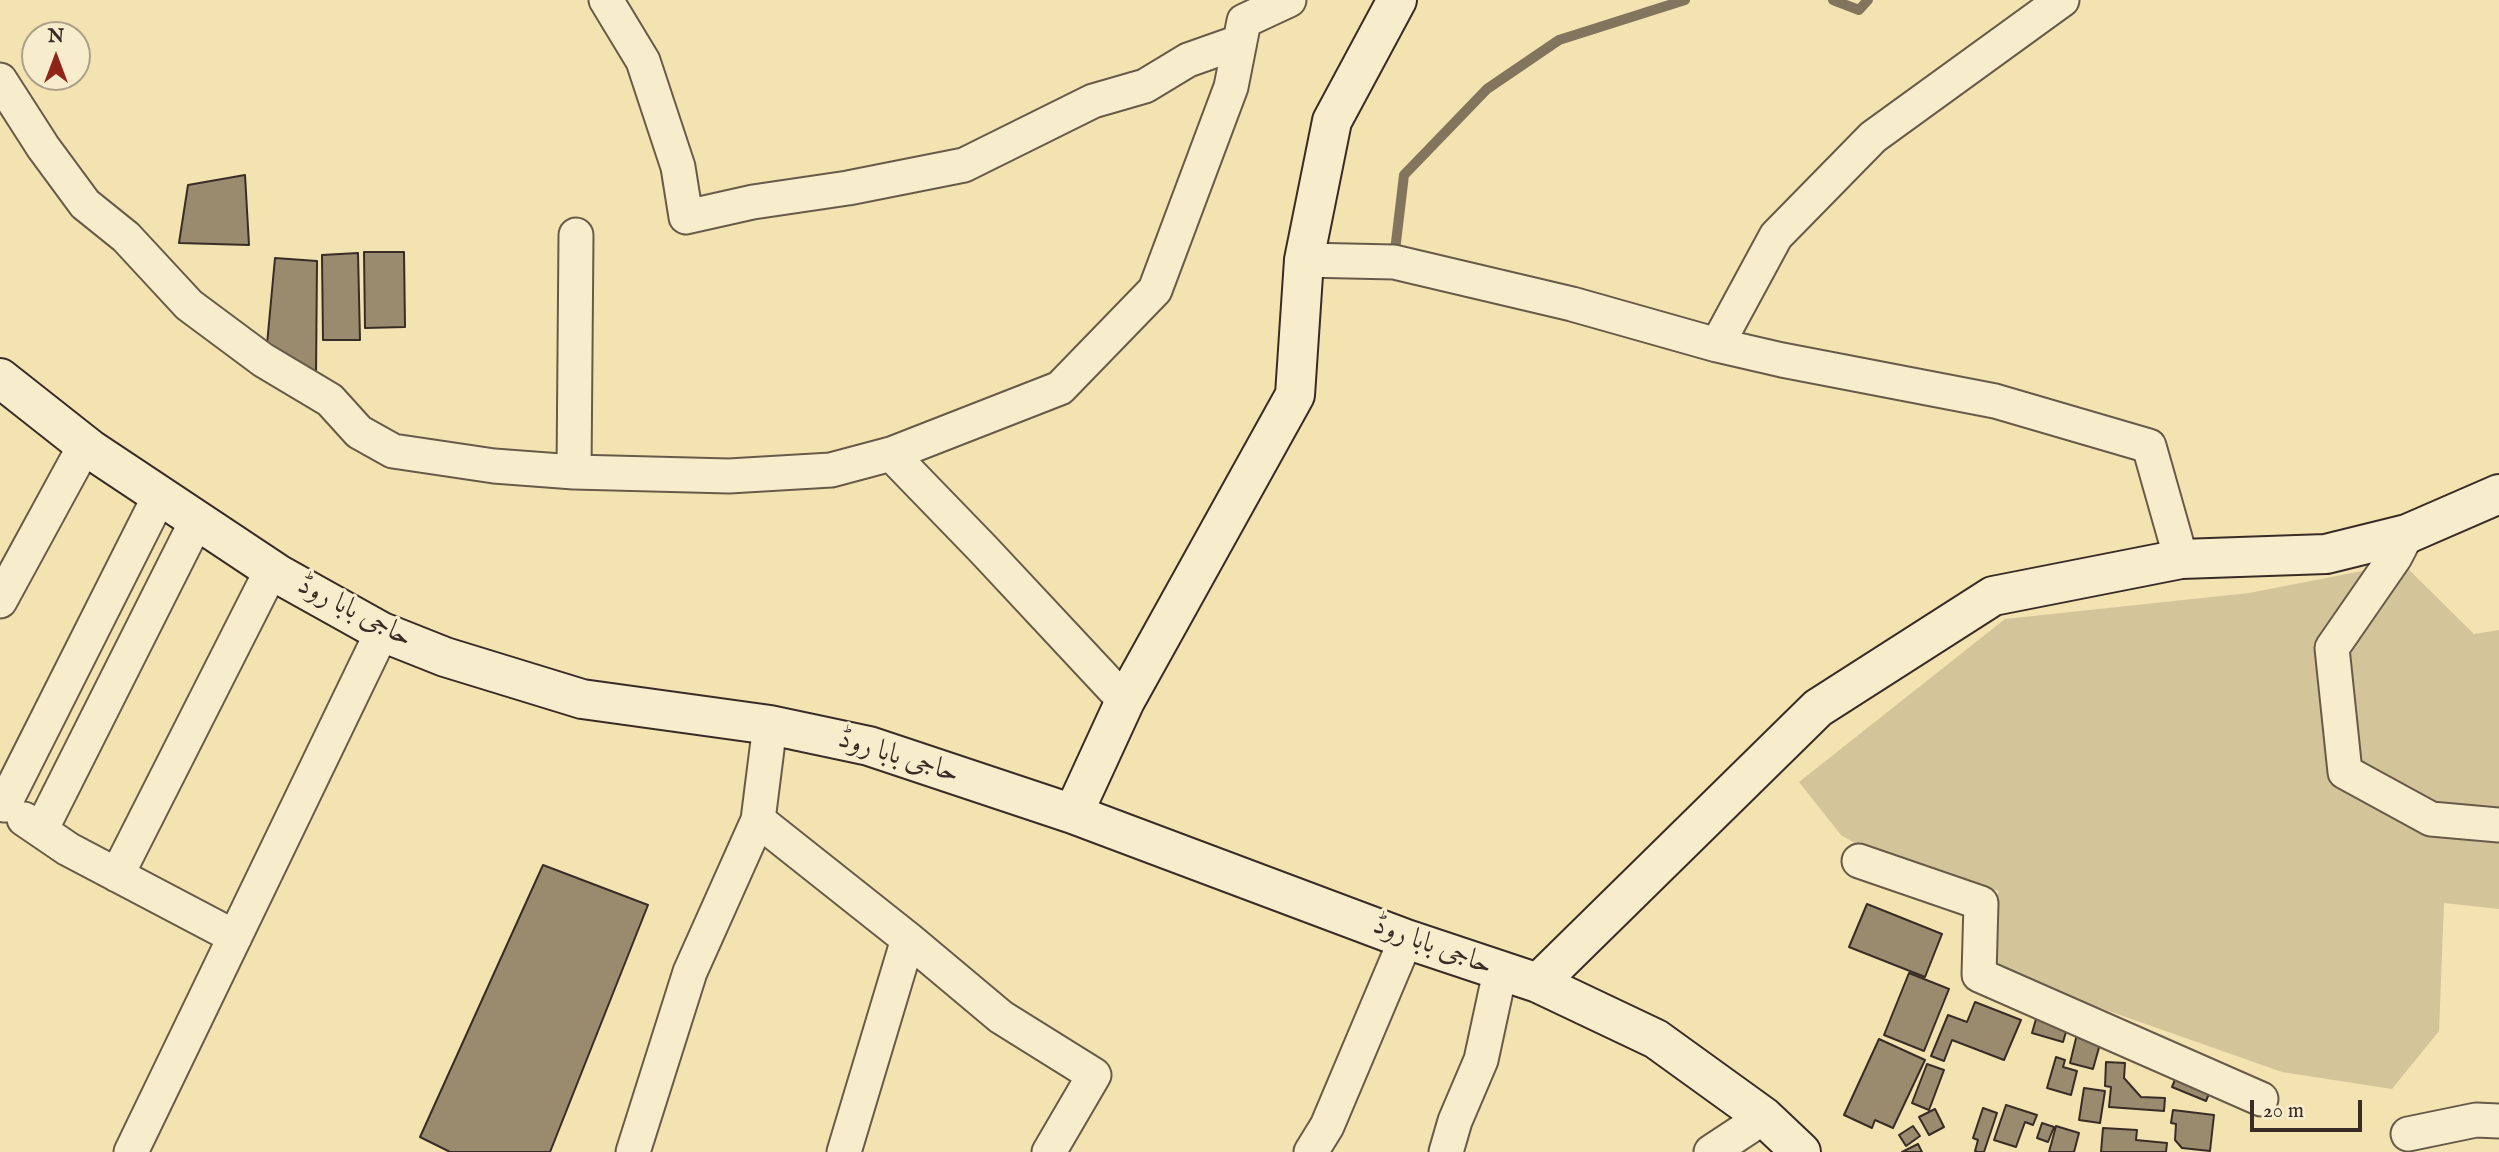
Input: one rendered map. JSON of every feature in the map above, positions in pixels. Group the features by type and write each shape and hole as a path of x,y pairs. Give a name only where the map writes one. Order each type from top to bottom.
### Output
{"main road":[{"path":"1073,814 1125,701 1295,395 1304,260 1332,121 1394,1"},
{"name":"حاجی بابا روڈ","path":"0,378 85,445 197,520 272,569 382,632 445,657 582,699 770,725 869,746 1073,814 1406,939 1538,984 1656,1039 1764,1117 1801,1152"},
{"path":"1538,984 1818,708 1993,596 2181,559 2326,554 2407,534 2499,494"}],"street":[{"path":"606,0 643,61 678,167 687,217 753,202 848,188 964,165 1093,101 1145,86 1188,60 1239,42"},
{"path":"0,80 43,147 85,204 126,237 189,305 263,360 330,400 359,432 393,451 494,466 574,472 729,476 831,470 891,454 1059,388 1155,290 1231,87 1244,21 1289,0"},
{"path":"1717,345 1776,236 1873,137 2062,0"},
{"path":"574,472 576,235"},
{"path":"1304,260 1394,262 1572,304 1717,345 1995,401 2150,446 2181,559"},
{"path":"0,601 85,445"},
{"path":"891,454 1125,701"},
{"path":"160,495 2,804 68,849 235,937"},
{"path":"41,831 197,520"},
{"path":"2407,534 2395,557 2332,648 2345,772 2431,819 2499,825"},
{"path":"117,875 272,569"},
{"path":"131,1152 382,632"},
{"path":"633,1152 690,972 758,820 770,725"},
{"path":"758,820 1001,1017 1094,1075 1049,1152"},
{"path":"1859,861 1982,903 1979,975 2261,1099"},
{"path":"844,1152 908,939"},
{"path":"1311,1152 1327,1126 1406,939"},
{"path":"1446,1152 1455,1121 1480,1060 1500,972"},
{"path":"1711,1152 1764,1117"},
{"path":"2408,1134 2476,1120 2499,1121"}],"shaded area":[{"path":"2407,534 2396,557 2474,634 2499,630 2499,909 2444,903 2439,1031 2392,1089 2282,1072 2069,997 1996,967 1998,891 1875,855 1841,835 1799,782 2005,619 2249,593 2362,571"}],"building":[{"path":"245,175 249,245 179,243 188,185"},
{"path":"364,252 404,252 405,327 365,328"},
{"path":"358,253 360,340 323,340 322,255"},
{"path":"275,258 317,261 316,376 266,355"},
{"path":"543,865 648,905 550,1152 450,1152 420,1137"},
{"path":"1867,904 1942,934 1925,977 1849,947"},
{"path":"1909,973 1949,989 1924,1051 1884,1035"},
{"path":"1975,1002 2021,1020 2004,1060 1952,1040 1944,1061 1931,1056 1948,1015 1967,1022"},
{"path":"2038,1012 2069,1022 2063,1042 2032,1033"},
{"path":"2078,1030 2102,1037 2093,1069 2070,1063"},
{"path":"1879,1039 1925,1060 1893,1128 1875,1120 1872,1128 1844,1115"},
{"path":"2056,1057 2065,1060 2063,1067 2077,1071 2071,1095 2047,1088"},
{"path":"2106,1062 2125,1063 2124,1078 2141,1097 2165,1098 2164,1111 2109,1107 2111,1087 2105,1086"},
{"path":"1927,1064 1944,1070 1929,1110 1912,1103"},
{"path":"2177,1075 2211,1089 2206,1101 2172,1087"},
{"path":"2084,1088 2105,1091 2100,1123 2079,1120"},
{"path":"2006,1105 2037,1115 2033,1125 2025,1122 2016,1147 1994,1140"},
{"path":"1983,1108 1997,1113 1984,1152 1978,1152 1975,1151 1978,1140 1973,1138"},
{"path":"1935,1109 1944,1127 1929,1135 1919,1117"},
{"path":"2173,1110 2214,1115 2210,1151 2182,1148 2175,1140 2176,1124 2171,1123"},
{"path":"2042,1123 2054,1127 2048,1142 2037,1138"},
{"path":"1913,1126 1920,1136 1906,1146 1899,1135"},
{"path":"2056,1126 2079,1133 2074,1152 2049,1152"},
{"path":"2103,1128 2137,1130 2136,1140 2167,1143 2166,1152 2101,1152"},
{"path":"1918,1144 1922,1152 1902,1152"}],"waterway":[{"path":"1394,259 1404,175 1487,89 1559,40 1685,0"},
{"path":"1833,0 1859,10 1868,0"}]}
